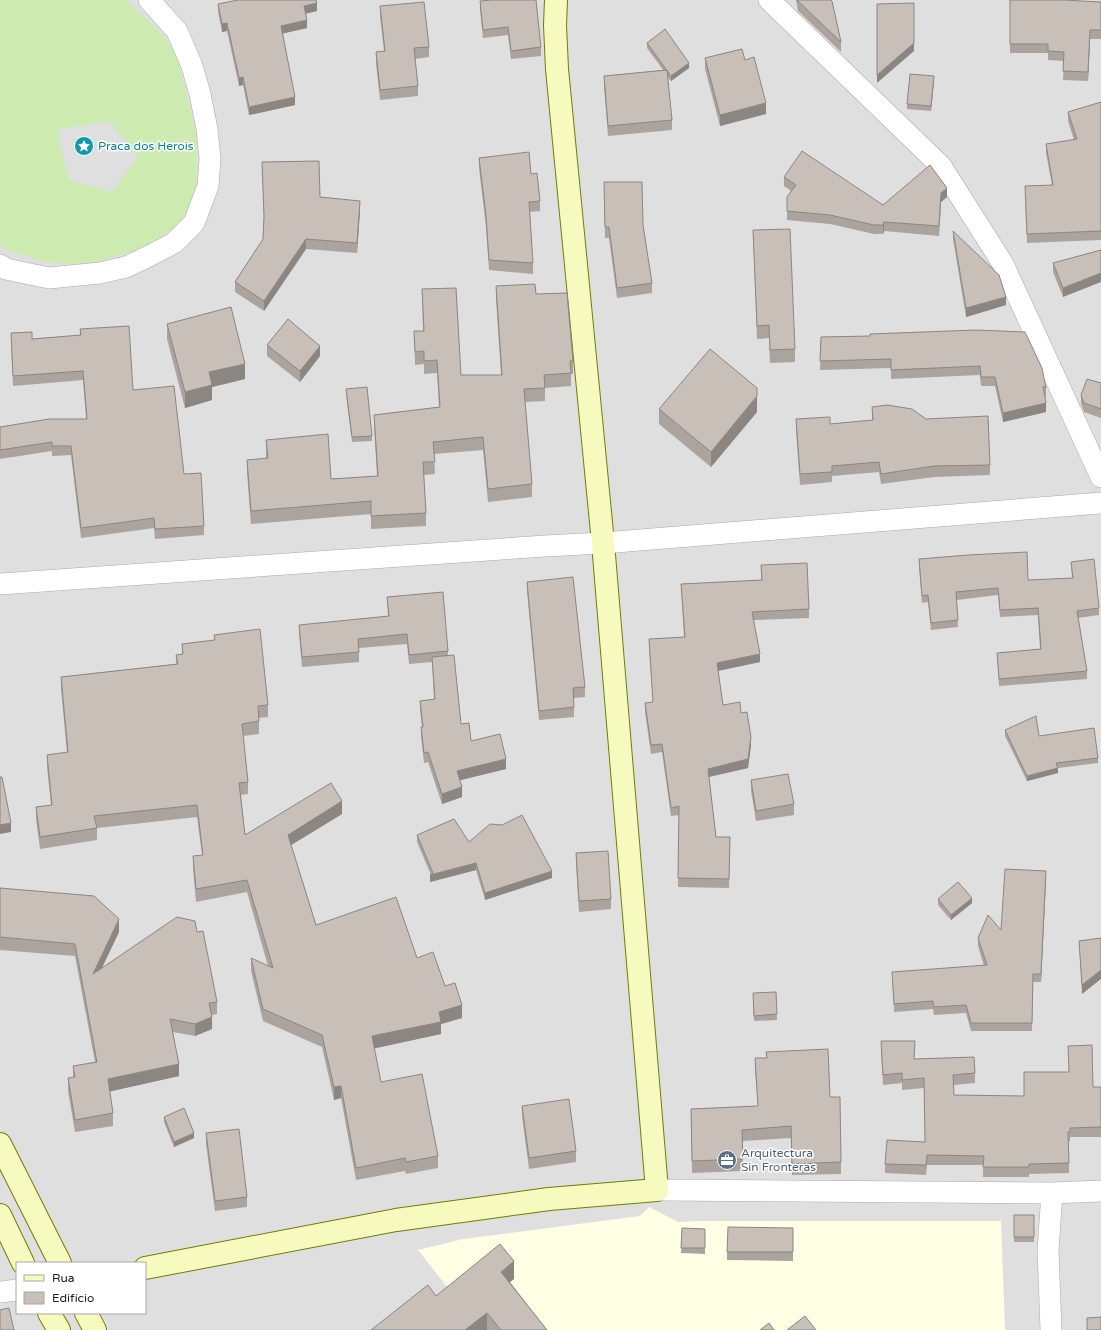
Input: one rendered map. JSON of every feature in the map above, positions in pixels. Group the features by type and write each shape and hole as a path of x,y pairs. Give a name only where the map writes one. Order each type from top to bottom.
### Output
{"street":[{"path":"0,265 6,268 49,278 100,274 126,267 174,243 194,223 208,186 210,159 206,122 192,66 177,31 149,0"},
{"path":"556,0 557,69 603,543 657,1190"},
{"path":"769,0 941,166 1003,264 1101,477"},
{"path":"0,584 603,543 1101,503"},
{"path":"0,1144 59,1262"},
{"path":"146,1268 396,1220 548,1199 657,1190 1052,1193 1101,1191"},
{"path":"1051,1330 1048,1250 1052,1193"},
{"path":"0,1215 23,1262"},
{"path":"0,1292 16,1290"},
{"path":"50,1314 59,1330"},
{"path":"87,1314 95,1330"}],"shaded area":[{"path":"0,0 1101,0 1101,1330 0,1330"},
{"path":"649,1207 678,1222 1001,1221 1005,1330 481,1330 418,1250 463,1239 640,1216"}],"green space":[{"path":"0,0 125,0 154,25 176,53 188,99 197,138 196,191 179,225 140,249 85,266 40,261 5,249 0,245","holes":["110,121 138,157 112,192 69,180 57,130"]}],"building":[{"path":"238,0 316,0 317,3 304,6 307,20 281,26 295,97 249,107 243,77 239,78 227,23 222,24 218,4"},
{"path":"536,0 541,47 511,51 508,27 483,30 480,1"},
{"path":"797,0 831,0 841,42 823,25"},
{"path":"1010,0 1101,2 1101,30 1090,30 1088,72 1063,71 1064,52 1048,51 1048,44 1010,44"},
{"path":"424,2 429,47 414,48 418,86 380,90 376,52 385,51 380,6"},
{"path":"914,3 914,43 877,75 877,4"},
{"path":"665,29 689,63 671,76 647,43"},
{"path":"742,49 745,60 754,57 766,103 720,115 705,58"},
{"path":"667,70 672,120 608,126 604,76"},
{"path":"910,74 934,76 931,106 907,104"},
{"path":"1101,102 1101,231 1027,234 1025,186 1053,185 1046,144 1077,139 1068,112"},
{"path":"802,151 883,205 930,165 947,188 941,193 939,226 884,222 883,225 874,225 830,215 787,211 787,197 796,185 784,177"},
{"path":"529,152 531,174 537,173 540,201 529,202 533,263 489,260 486,216 479,158"},
{"path":"319,161 320,197 360,201 357,243 306,239 264,301 235,282 263,239 264,216 262,162"},
{"path":"604,182 642,182 643,225 652,283 617,288 609,227 605,227"},
{"path":"790,229 795,349 770,350 769,325 757,326 753,230"},
{"path":"953,231 999,275 1006,297 966,308"},
{"path":"1101,250 1101,273 1063,288 1053,263"},
{"path":"535,284 536,294 567,293 573,361 570,361 571,373 544,375 545,388 524,389 532,484 488,489 483,437 433,442 435,462 423,462 426,513 371,516 371,501 251,511 247,460 268,458 266,440 328,434 331,479 378,476 374,415 440,407 437,360 424,361 424,351 415,352 414,331 424,331 422,289 456,288 461,375 502,375 496,286"},
{"path":"231,307 245,364 209,372 212,385 185,392 167,324"},
{"path":"288,319 320,346 300,371 267,345"},
{"path":"129,326 133,390 174,386 184,474 201,473 204,526 155,529 154,518 81,528 71,446 52,446 52,442 0,450 0,427 49,419 87,419 83,371 13,376 11,333 32,332 32,339 81,335 80,329"},
{"path":"976,330 1025,332 1042,368 1046,388 1043,386 1046,403 1003,413 995,377 981,377 980,366 891,370 891,359 820,361 821,337 870,336 870,334"},
{"path":"710,349 757,388 757,396 711,452 659,409"},
{"path":"1087,379 1101,383 1101,409 1084,403 1081,395"},
{"path":"367,387 372,436 352,437 346,389"},
{"path":"887,405 912,409 926,419 988,416 990,465 934,466 881,474 879,462 832,466 832,472 800,474 796,419 830,417 830,424 873,420 872,407"},
{"path":"1027,552 1028,580 1073,578 1071,562 1094,559 1099,608 1077,611 1087,671 999,679 997,653 1041,649 1038,608 1000,610 998,588 956,592 958,620 931,623 928,595 922,596 919,559"},
{"path":"807,563 809,609 752,612 760,654 717,663 723,705 740,702 741,713 747,712 751,737 748,759 708,769 716,837 730,837 729,879 678,878 679,806 671,808 662,744 651,745 645,703 653,702 649,639 685,637 681,584 762,580 761,565"},
{"path":"573,577 585,687 573,688 574,707 539,711 527,582"},
{"path":"443,592 448,651 409,655 407,634 358,639 359,652 302,657 299,625 389,616 387,597"},
{"path":"260,629 268,705 258,706 259,721 242,724 248,782 239,783 245,835 331,783 342,801 288,835 316,925 396,897 417,958 433,952 445,986 455,983 462,1005 439,1012 441,1022 372,1036 381,1082 422,1074 438,1156 406,1162 405,1158 356,1168 341,1086 334,1087 322,1035 263,1009 251,958 273,968 247,880 196,889 193,856 203,855 197,805 94,816 97,828 40,837 36,807 52,805 47,755 68,752 61,677 178,664 176,655 183,654 182,644 215,640 214,635"},
{"path":"454,655 461,724 469,723 471,741 500,734 506,759 457,771 462,787 442,794 428,752 424,753 420,701 435,699 432,657"},
{"path":"1036,716 1039,736 1094,728 1098,758 1056,763 1058,768 1027,776 1005,730"},
{"path":"788,774 794,804 756,811 751,780"},
{"path":"0,777 2,777 11,823 0,825"},
{"path":"522,815 552,871 485,893 476,863 430,875 433,873 417,835 454,819 469,842 490,824 502,825"},
{"path":"608,851 611,899 579,901 576,853"},
{"path":"1005,869 1046,871 1041,974 1033,974 1032,1023 971,1023 966,1005 934,1007 933,1001 894,1004 892,972 987,965 978,938 988,915 1001,930"},
{"path":"958,882 972,898 951,915 938,899"},
{"path":"0,888 94,896 119,919 93,974 177,917 195,921 197,932 203,931 217,1002 209,1003 212,1017 195,1024 170,1019 179,1064 108,1079 113,1113 75,1120 68,1078 75,1077 73,1066 97,1062 75,944 0,937"},
{"path":"1101,938 1101,970 1082,985 1079,941"},
{"path":"776,992 777,1014 754,1016 753,993"},
{"path":"881,1041 915,1041 914,1059 974,1057 975,1073 953,1075 954,1095 1024,1096 1024,1072 1069,1072 1068,1046 1092,1045 1093,1087 1101,1087 1101,1127 1070,1128 1070,1132 1068,1132 1069,1163 1029,1164 1029,1167 983,1167 984,1156 927,1155 926,1165 885,1164 887,1140 925,1142 924,1078 902,1080 902,1073 883,1075"},
{"path":"828,1049 830,1097 840,1097 841,1162 792,1164 791,1126 742,1130 743,1159 692,1161 691,1109 758,1106 755,1058 767,1058 766,1052"},
{"path":"569,1099 576,1151 529,1158 522,1106"},
{"path":"184,1108 194,1133 174,1142 164,1117"},
{"path":"239,1129 247,1197 215,1201 206,1133"},
{"path":"1014,1215 1034,1215 1034,1237 1014,1237"},
{"path":"728,1227 793,1228 793,1252 727,1252"},
{"path":"682,1228 705,1229 705,1248 681,1248"},
{"path":"500,1244 514,1261 501,1272 547,1330 501,1330 487,1313 465,1330 371,1330 428,1285 436,1296"},
{"path":"9,1308 14,1330 0,1330 0,1310"},
{"path":"805,1316 816,1330 787,1330"},
{"path":"1101,1317 1101,1330 1087,1330 1087,1318"},
{"path":"769,1323 774,1330 760,1330"}],"place":[{"name":"Praca dos Herois","path":"84,146"},
{"name":"Arquitectura Sin Fronteras","path":"727,1160"}]}
